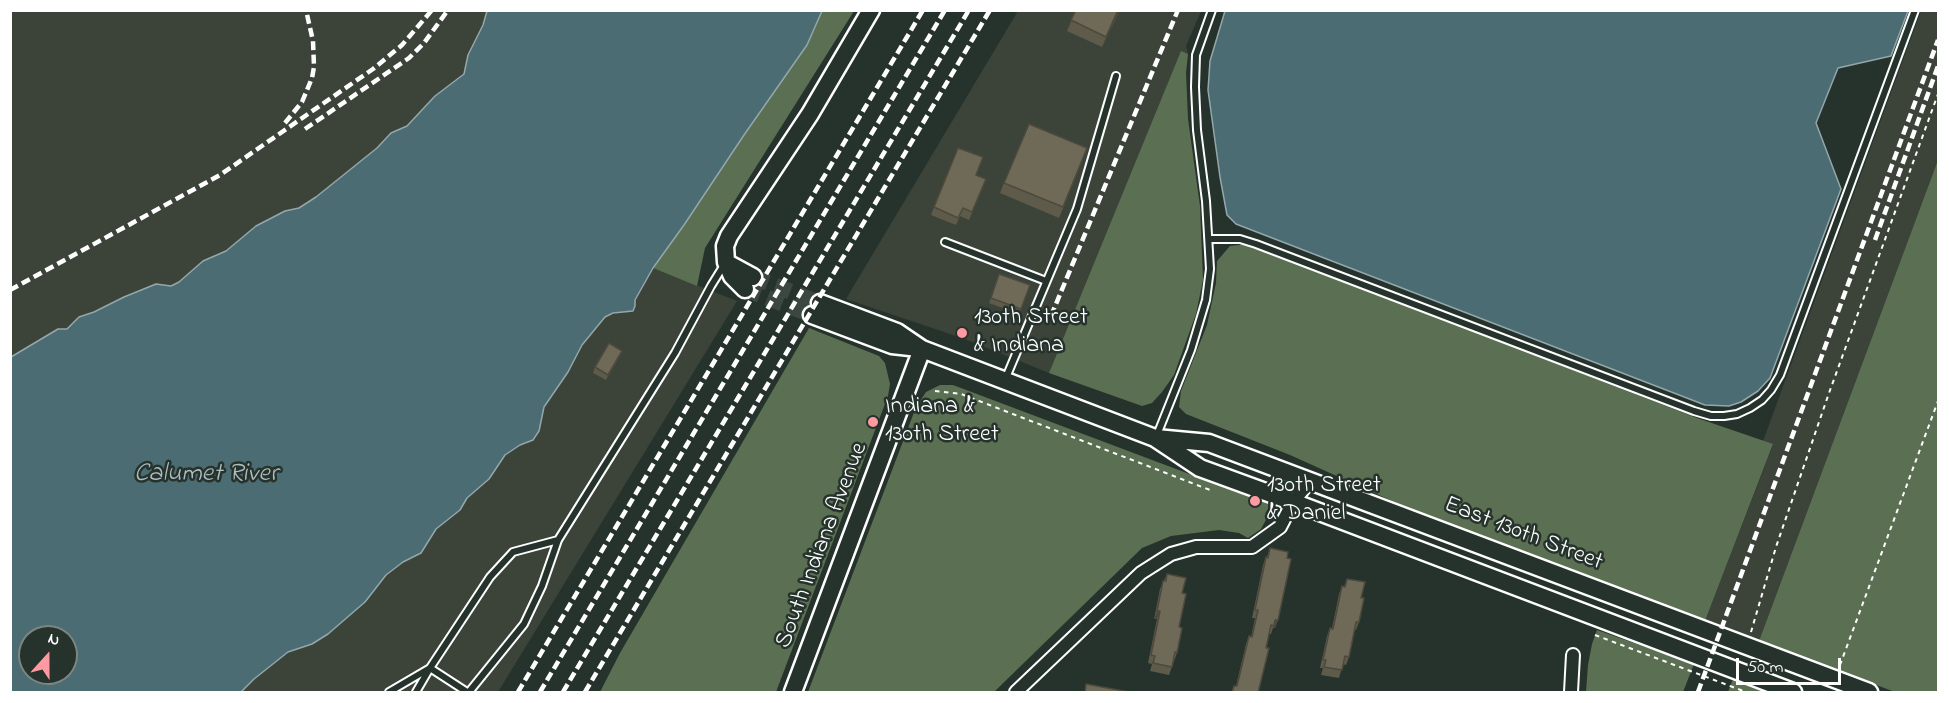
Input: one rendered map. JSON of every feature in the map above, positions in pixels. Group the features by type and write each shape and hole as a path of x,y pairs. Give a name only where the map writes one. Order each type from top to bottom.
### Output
{"main road":[{"path":"749,283 732,276 726,262 725,246 729,236 810,114 871,10"},
{"name":"East 130th Street","path":"816,309 892,345 922,349 1155,438 1200,468 1293,501 1793,693"},
{"name":"South Indiana Avenue","path":"793,693 922,349"},
{"name":"East 130th Street","path":"1155,438 1209,443 1869,693"}],"street":[{"path":"1016,693 1141,573 1171,554 1196,547 1252,547 1280,527 1293,501 1310,481"},
{"path":"1571,693 1573,655"}],"lane":[{"path":"1155,438 1191,350 1206,300 1210,269 1209,238 1197,130 1195,76 1196,55 1212,10"},
{"path":"1209,238 1240,239 1256,244 1694,411 1711,416 1737,414 1762,400 1780,375 1915,10"},
{"path":"1005,380 1077,209 1116,76"},
{"path":"945,242 1046,281"},
{"path":"430,668 468,693 524,624 542,586 558,540 675,353 726,262"},
{"path":"416,693 490,578 513,552 558,540"},
{"path":"388,693 430,668"}],"path":[{"path":"1746,646 1776,547 1829,393 1938,94"},
{"path":"935,391 961,394 1210,490"},
{"path":"1835,679 1938,401"},
{"path":"1595,635 1746,693"}],"shaded area":[{"path":"10,11 487,11 483,25 468,55 464,74 435,96 407,126 391,133 377,148 316,197 299,208 285,211 226,251 203,261 179,282 124,297 79,317 67,329 58,329 11,357"},
{"path":"1018,11 1201,11 1186,46 1188,54 1181,52 1049,373 965,339 846,299"},
{"path":"1921,11 1938,11 1938,160 1759,641 1705,621 1773,445 1763,441"},
{"path":"653,268 737,301 498,692 241,692 288,652 312,644 328,634 365,602 386,575 403,562 421,553 436,529 460,510 466,498 489,479 505,455 533,440 539,431 544,408 568,372 582,345 605,317 635,306 635,300"}],"green space":[{"path":"822,11 854,11 705,248 697,286 653,268 807,45"},
{"path":"1181,51 1188,54 1186,73 1188,119 1200,206 1203,280 1196,314 1174,375 1152,403 1142,406 1049,373"},
{"path":"1938,160 1938,692 1895,692 1759,641"},
{"path":"1248,244 1697,418 1773,444 1705,621 1460,529 1290,455 1186,414 1179,407 1181,391 1207,325 1216,283 1217,261 1230,246"},
{"path":"809,328 879,356 885,363 890,384 888,396 776,692 600,692 620,653"},
{"path":"940,385 953,385 1269,504 1267,518 1261,529 1248,538 1239,533 1219,530 1171,536 1142,548 994,692 808,692 916,407 926,392"},
{"path":"1597,630 1694,664 1683,692 1586,692 1588,665"},
{"path":"1733,679 1768,692 1728,692"}],"water":[{"path":"1225,10 1908,11 1891,56 1838,68 1816,123 1841,189 1770,378 1758,391 1741,402 1729,406 1705,405 1236,224 1227,215 1208,90 1210,61"},
{"name":"Calumet River","path":"487,11 822,11 807,45 653,268 635,300 633,311 613,313 605,317 582,345 568,372 544,407 539,431 533,440 505,455 489,479 467,498 460,510 436,529 421,553 403,562 386,575 365,602 328,634 312,644 288,652 241,692 11,692 11,357 58,329 67,329 79,317 156,284 171,286 179,282 203,261 226,251 256,226 285,211 299,208 316,197 377,148 391,133 407,126 435,96 464,74 468,55 483,25"}],"building":[{"path":"1076,10 1118,10 1106,37 1071,20"},
{"path":"1029,124 1087,148 1063,207 1004,183"},
{"path":"958,148 983,157 976,175 986,179 972,212 963,208 958,218 934,207"},
{"path":"999,274 1030,285 1021,309 991,298"},
{"path":"609,343 622,351 608,375 595,367"},
{"path":"1270,548 1288,552 1287,558 1291,559 1278,620 1275,620 1274,626 1271,625 1266,648 1269,648 1258,693 1232,693 1234,686 1237,686 1249,636 1252,637 1258,610 1255,610"},
{"path":"1167,574 1186,578 1182,593 1186,594 1179,627 1182,628 1172,667 1153,663 1155,656 1151,655 1160,611 1157,611 1163,581 1166,581"},
{"path":"1347,579 1365,582 1359,622 1356,622 1349,657 1345,656 1342,670 1324,667 1326,660 1323,660 1330,628 1333,629 1342,586 1345,587"},
{"path":"1086,684 1129,692 1085,693"}],"tunnel":[{"path":"753,277 820,303"},
{"path":"745,289 812,315"}],"railway":[{"path":"285,123 302,102 312,78 313,41 306,10"},
{"path":"10,290 220,175 373,69 402,45 432,10"},
{"path":"305,129 409,58 424,43 448,10"},
{"path":"518,692 923,10"},
{"path":"540,692 945,10"},
{"path":"563,692 969,10"},
{"path":"585,692 990,10"},
{"path":"1051,316 1178,10"},
{"path":"1698,692 1938,40"},
{"path":"1875,240 1938,66"}],"place":[{"name":"130th Street & Indiana","path":"962,333"},
{"name":"Indiana & 130th Street","path":"873,422"},
{"name":"130th Street & Daniel","path":"1255,501"}]}
